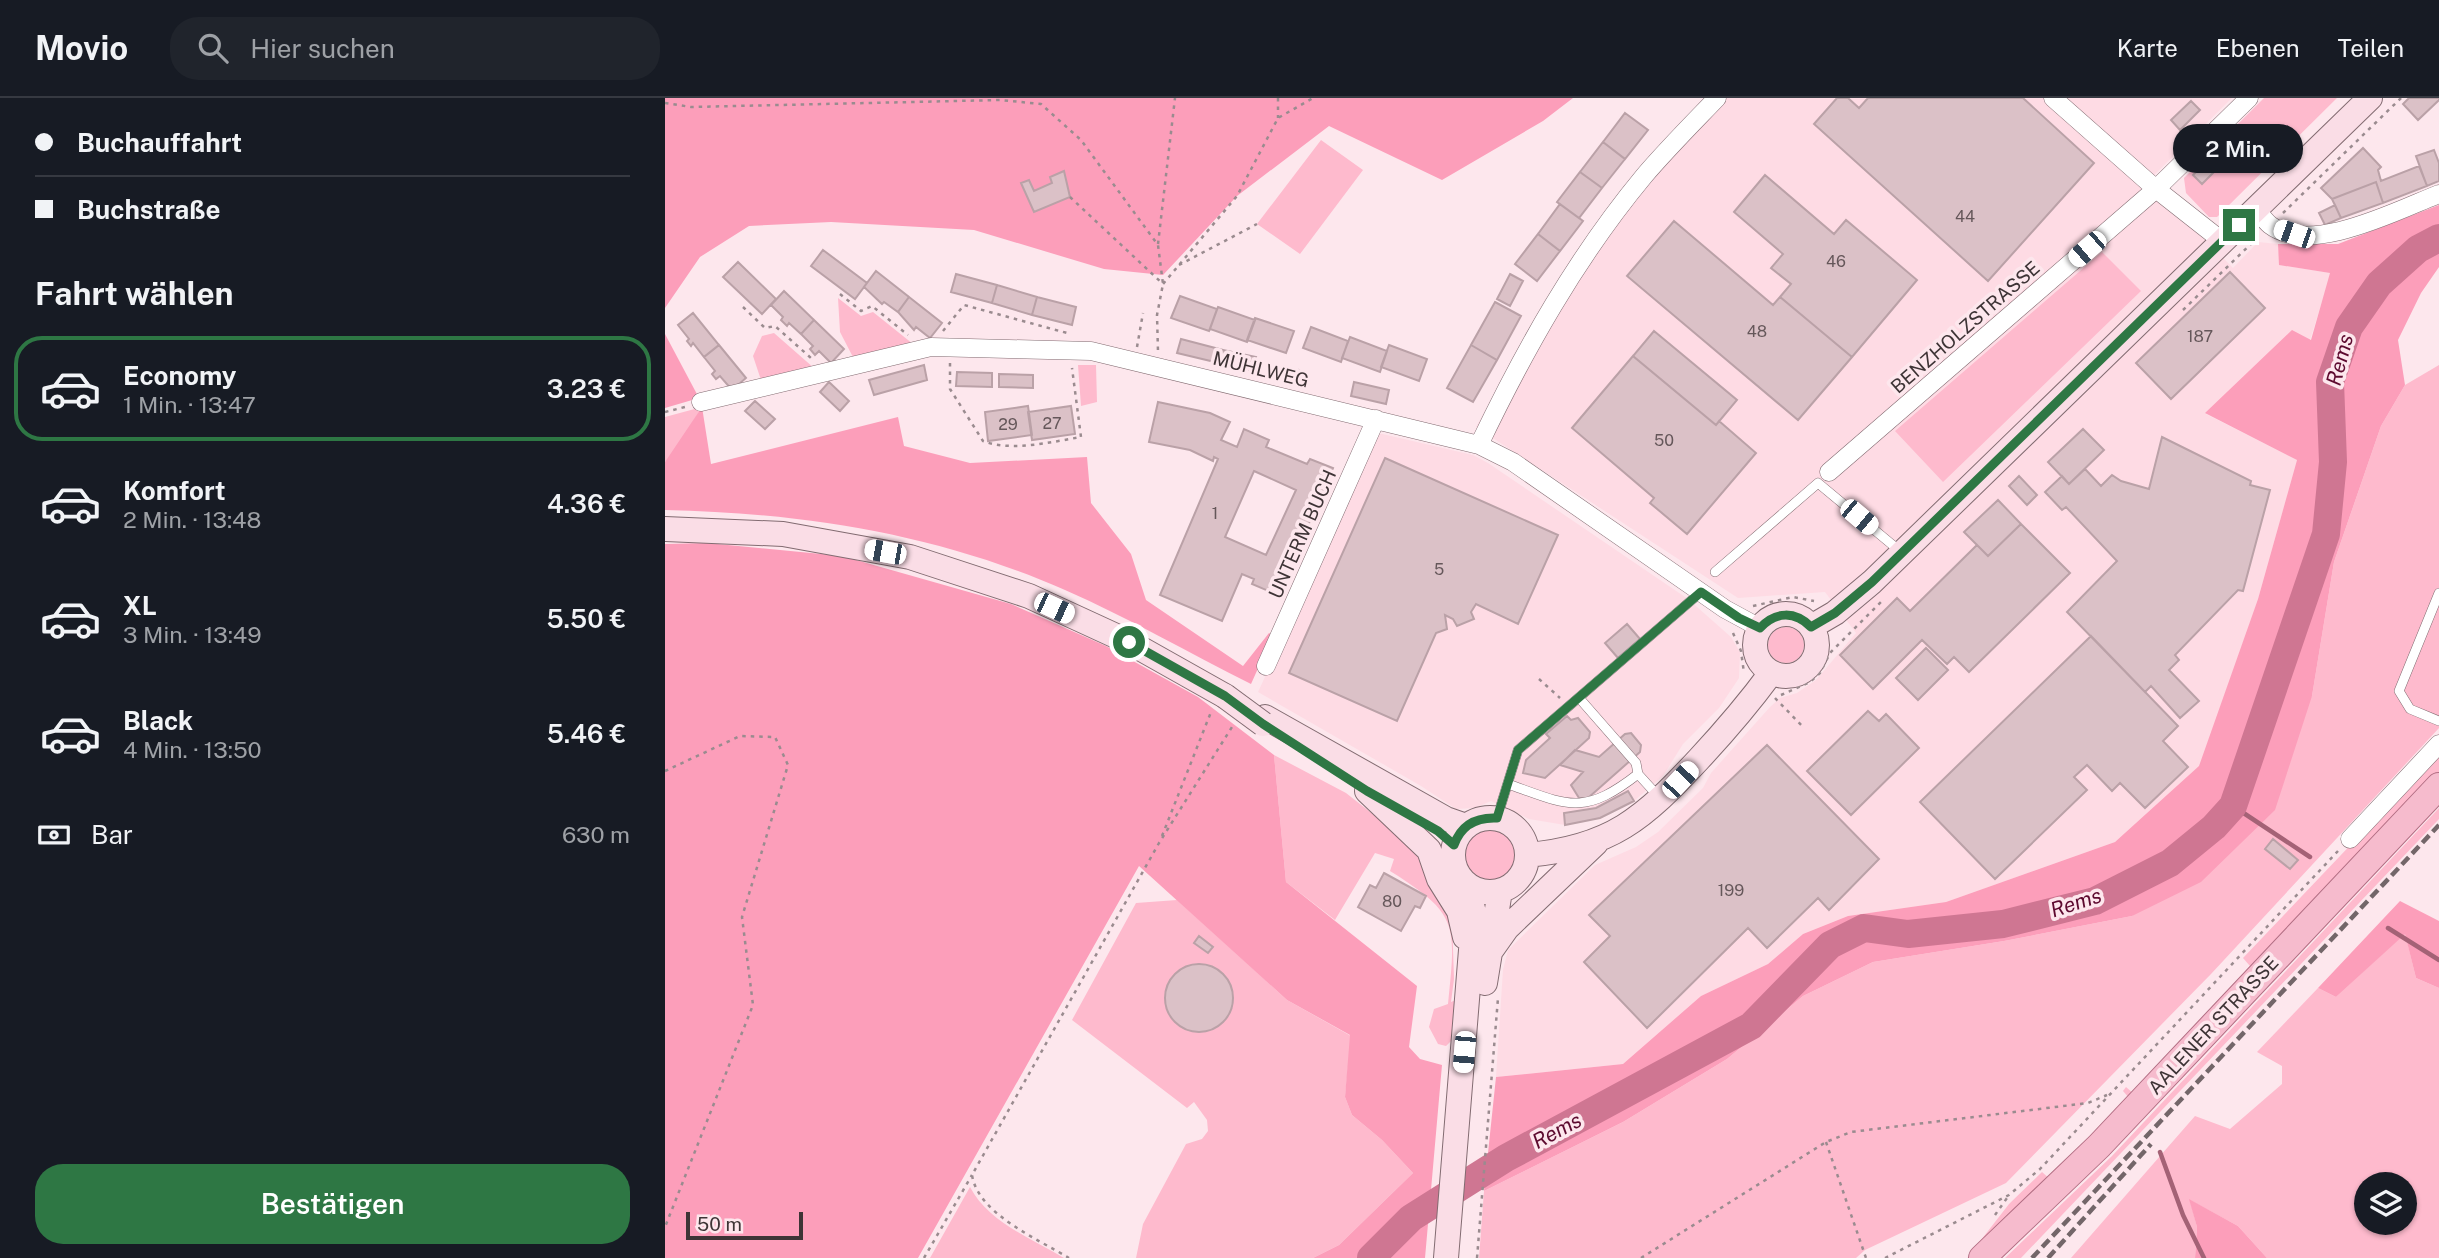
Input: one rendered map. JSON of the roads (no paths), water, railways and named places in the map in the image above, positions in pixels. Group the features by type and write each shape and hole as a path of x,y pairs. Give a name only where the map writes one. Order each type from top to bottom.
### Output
{"main road":[{"path":"1811,627 1835,613 1902,553 2370,98"},
{"path":"665,529 783,534 910,557 1028,596 1129,642 1264,720 1367,791 1438,831 1460,835"},
{"path":"1786,614 1795,615 1811,627 1817,643 1809,666 1787,676 1771,673 1757,658 1755,648 1760,628 1767,621 1786,614"},
{"path":"1527,855 1564,850 1600,840 1636,821 1661,800 1733,721 1771,673"},
{"path":"1264,720 1446,819 1460,835"},
{"name":"AALENER STRASSE","path":"1982,1258 2099,1146 2439,786"},
{"path":"1367,791 1429,850 1439,879 1458,911 1479,956"},
{"path":"1456,1245 1472,1133 1479,956 1474,913 1467,885 1454,867 1460,835 1476,820 1497,818 1507,821 1522,835 1527,855 1520,877 1500,891 1483,892 1467,885"},
{"path":"1479,956 1600,840"},
{"path":"1479,956 1500,891"}],"street":[{"path":"1479,445 1538,329 1592,244 1645,174 1717,98"},
{"path":"2053,98 2156,189 2222,241"},
{"name":"BENZHOLZSTRASSE","path":"1829,472 2156,189 2249,98"},
{"path":"2256,209 2274,227 2312,236 2332,234 2439,194"},
{"name":"MÜHLWEG","path":"701,402 928,347 1091,351 1479,445 1513,462 1739,618 1760,628"},
{"name":"UNTERM BUCH","path":"1266,666 1375,419"},
{"path":"2350,839 2439,744"}],"lane":[{"path":"1715,572 1818,483 1902,553"},
{"path":"1497,818 1518,750 1701,592"},
{"path":"2439,593 2399,691 2410,709 2439,721"},
{"path":"1580,699 1636,763 1638,774 1661,800"},
{"path":"1508,784 1567,805 1605,796 1638,774"}],"waterway":[{"name":"Rems","path":"1371,1258 1411,1218 1506,1158 1751,1026 1830,945 1864,928 1908,934 2003,924 2095,901 2170,863 2214,827 2233,806 2326,534 2333,462 2330,382 2349,327 2379,284 2418,249 2439,238"},
{"path":"2233,806 2310,857"},
{"path":"2388,928 2439,960"},
{"path":"2160,1152 2183,1215 2204,1258"}],"railway":[{"path":"2032,1258 2439,825"},
{"path":"2048,1258 2151,1144"}]}
